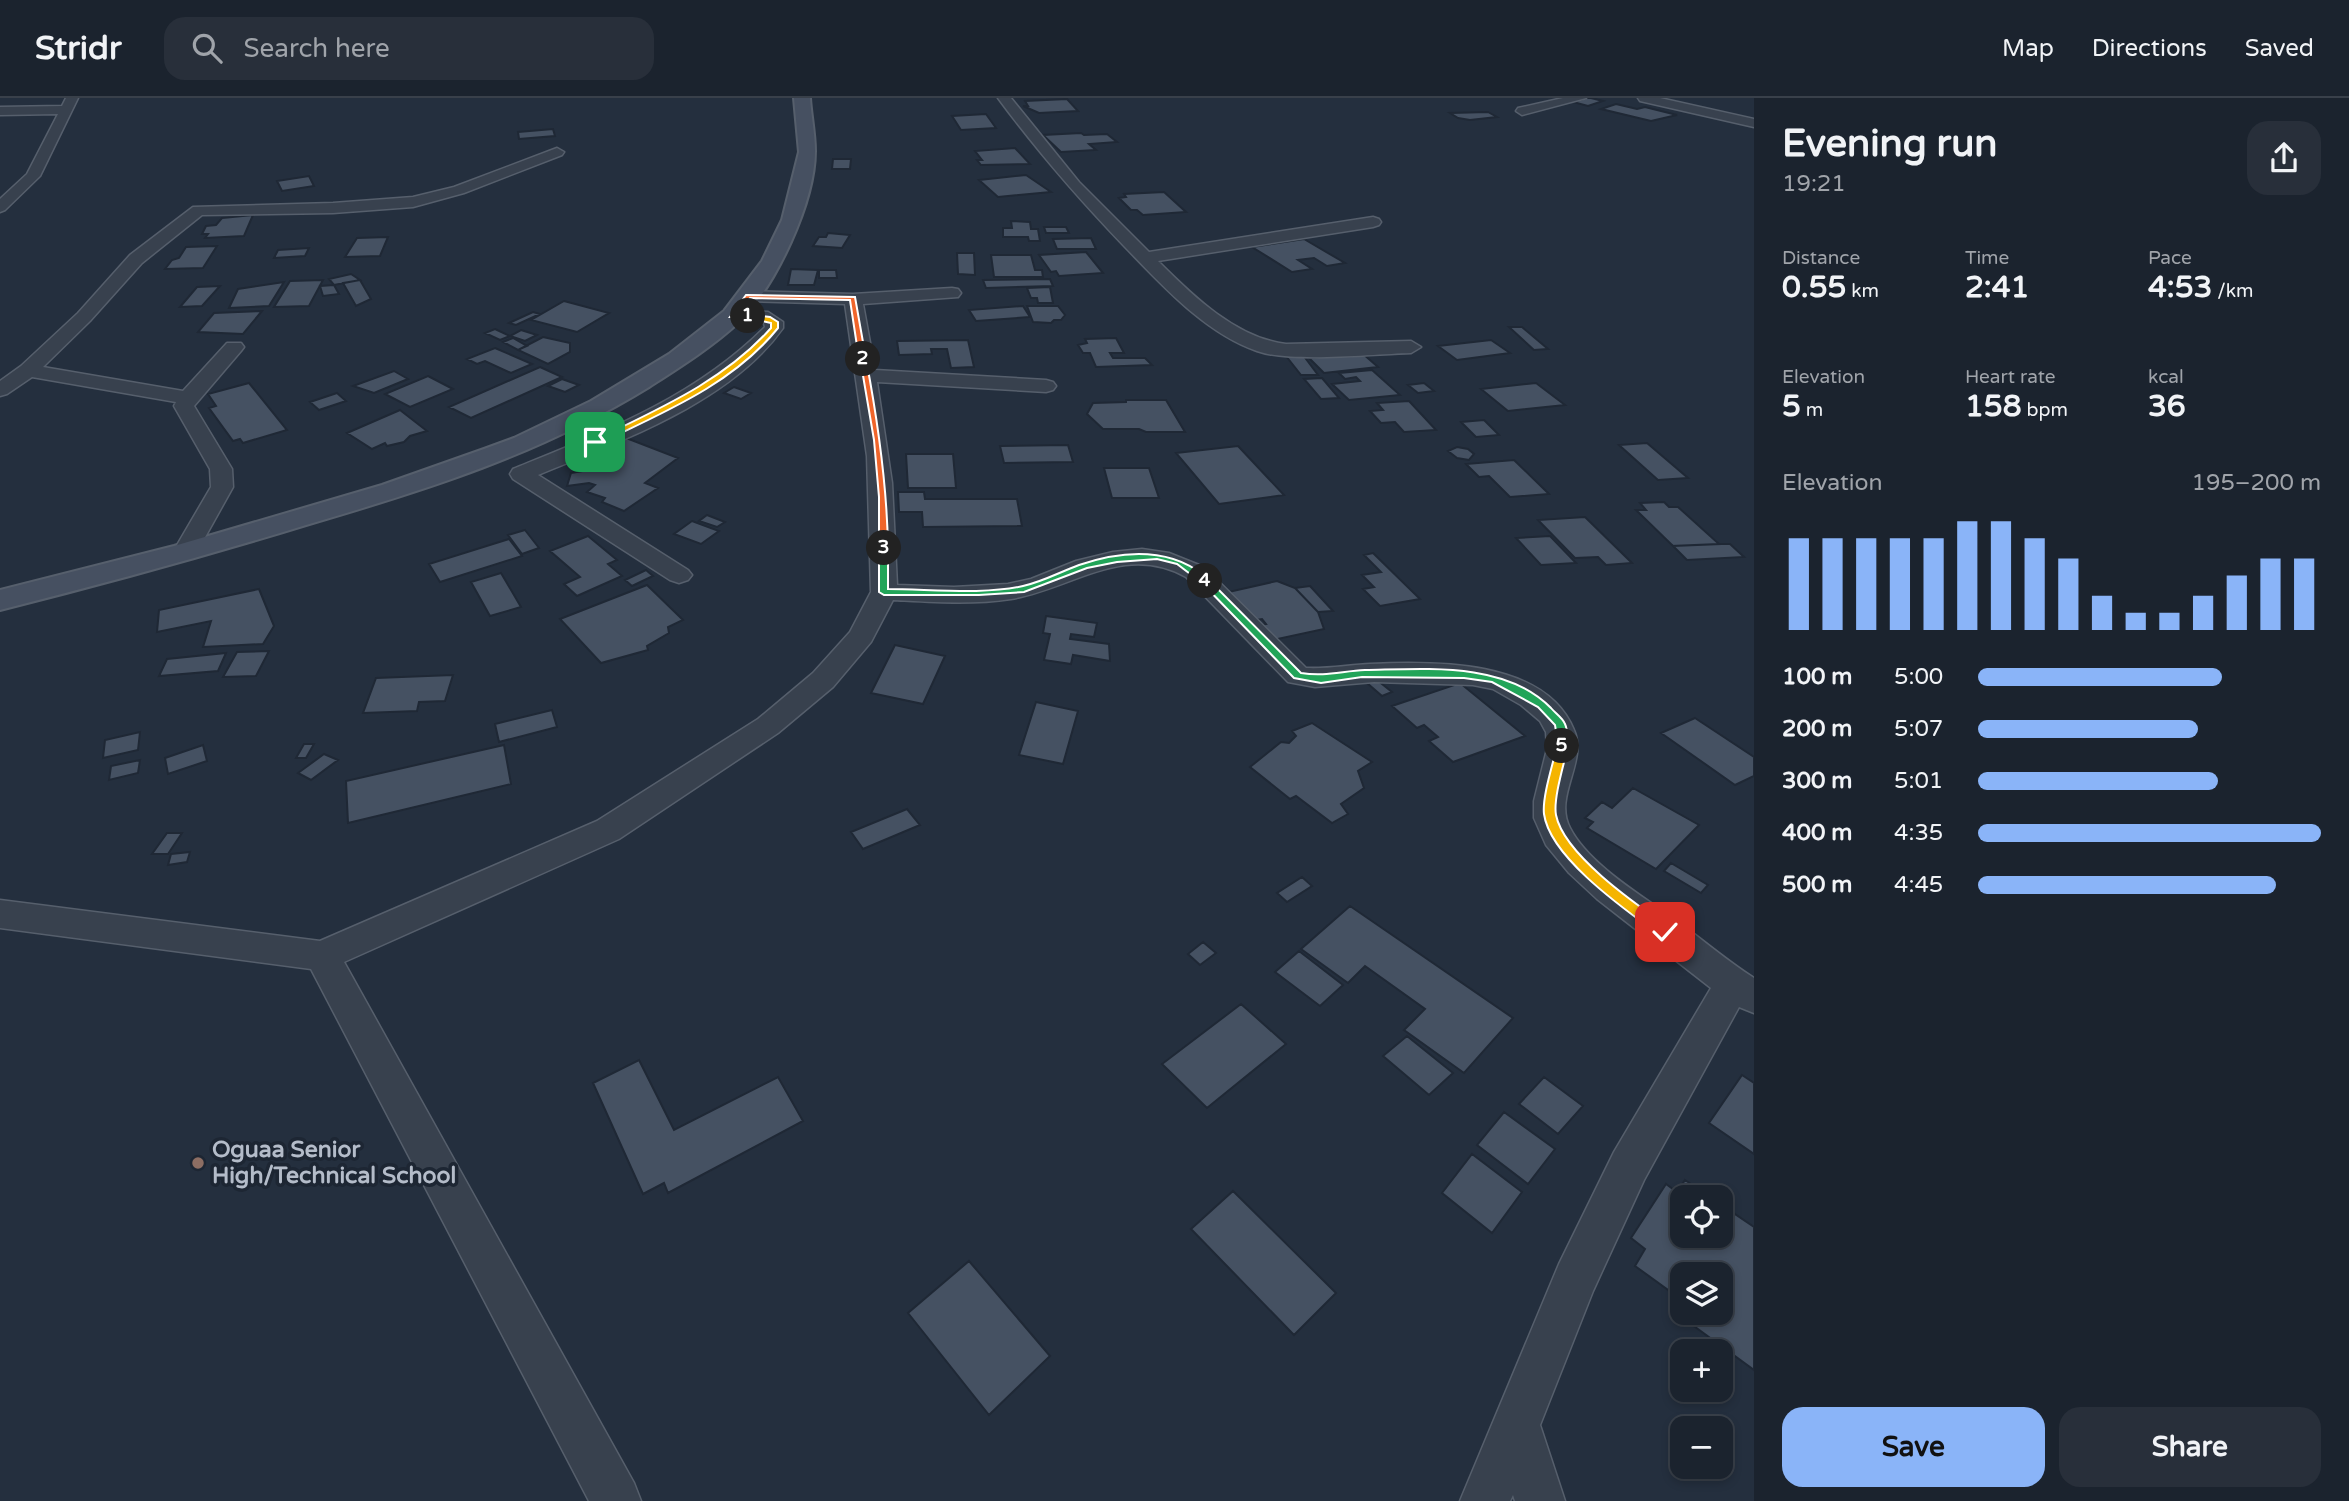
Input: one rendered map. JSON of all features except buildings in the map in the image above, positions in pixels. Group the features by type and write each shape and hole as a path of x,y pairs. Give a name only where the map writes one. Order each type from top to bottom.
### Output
{"street":[{"path":"0,600 185,552 392,491 494,455 523,444 600,406 677,359 740,306 772,261 792,220 807,152 802,98"},
{"path":"1004,98 1074,185 1196,307 1229,330 1263,347 1286,350 1411,347"},
{"path":"1522,111 1580,98"},
{"path":"1644,98 1754,123"},
{"path":"1705,112 1737,103"},
{"path":"0,111 70,104"},
{"path":"0,207 33,176 70,104"},
{"path":"0,390 28,370 84,317 136,259 198,210 332,208 413,202 459,190 557,152"},
{"path":"1146,258 1373,222"},
{"path":"740,306 952,293"},
{"path":"0,914 322,956 608,830 768,726 823,680 861,636 884,592 883,497 878,440 853,299"},
{"path":"521,474 651,417 719,378 762,342 774,328 774,322 768,318 740,306"},
{"path":"185,552 222,487 221,469 184,406 234,346"},
{"path":"28,370 188,398"},
{"path":"866,375 1046,386"},
{"path":"494,455 679,575"},
{"path":"884,592 968,593 1024,589 1084,566 1117,559 1157,557 1180,562 1195,572 1298,676 1321,680 1362,674 1464,674 1494,680 1517,689 1541,705 1560,724 1564,741 1549,812 1556,834 1579,862 1616,896 1743,991 1629,1166 1575,1280 1485,1501"},
{"path":"322,956 616,1501"},
{"path":"1516,1425 1540,1501"}],"place":[{"name":"Oguaa Senior High/Technical School","path":"198,1163"}],"route":[{"path":"595,442 690,396 719,378 762,342 774,328 774,322 768,318 732,316 748,296 768,299 853,299 878,440 883,497 884,592 1024,589 1084,566 1117,559 1157,557 1180,562 1195,572 1298,676 1321,680 1362,674 1464,674 1494,680 1517,689 1541,705 1560,724 1564,741 1549,812 1556,834 1579,862 1616,896 1665,932"}]}
